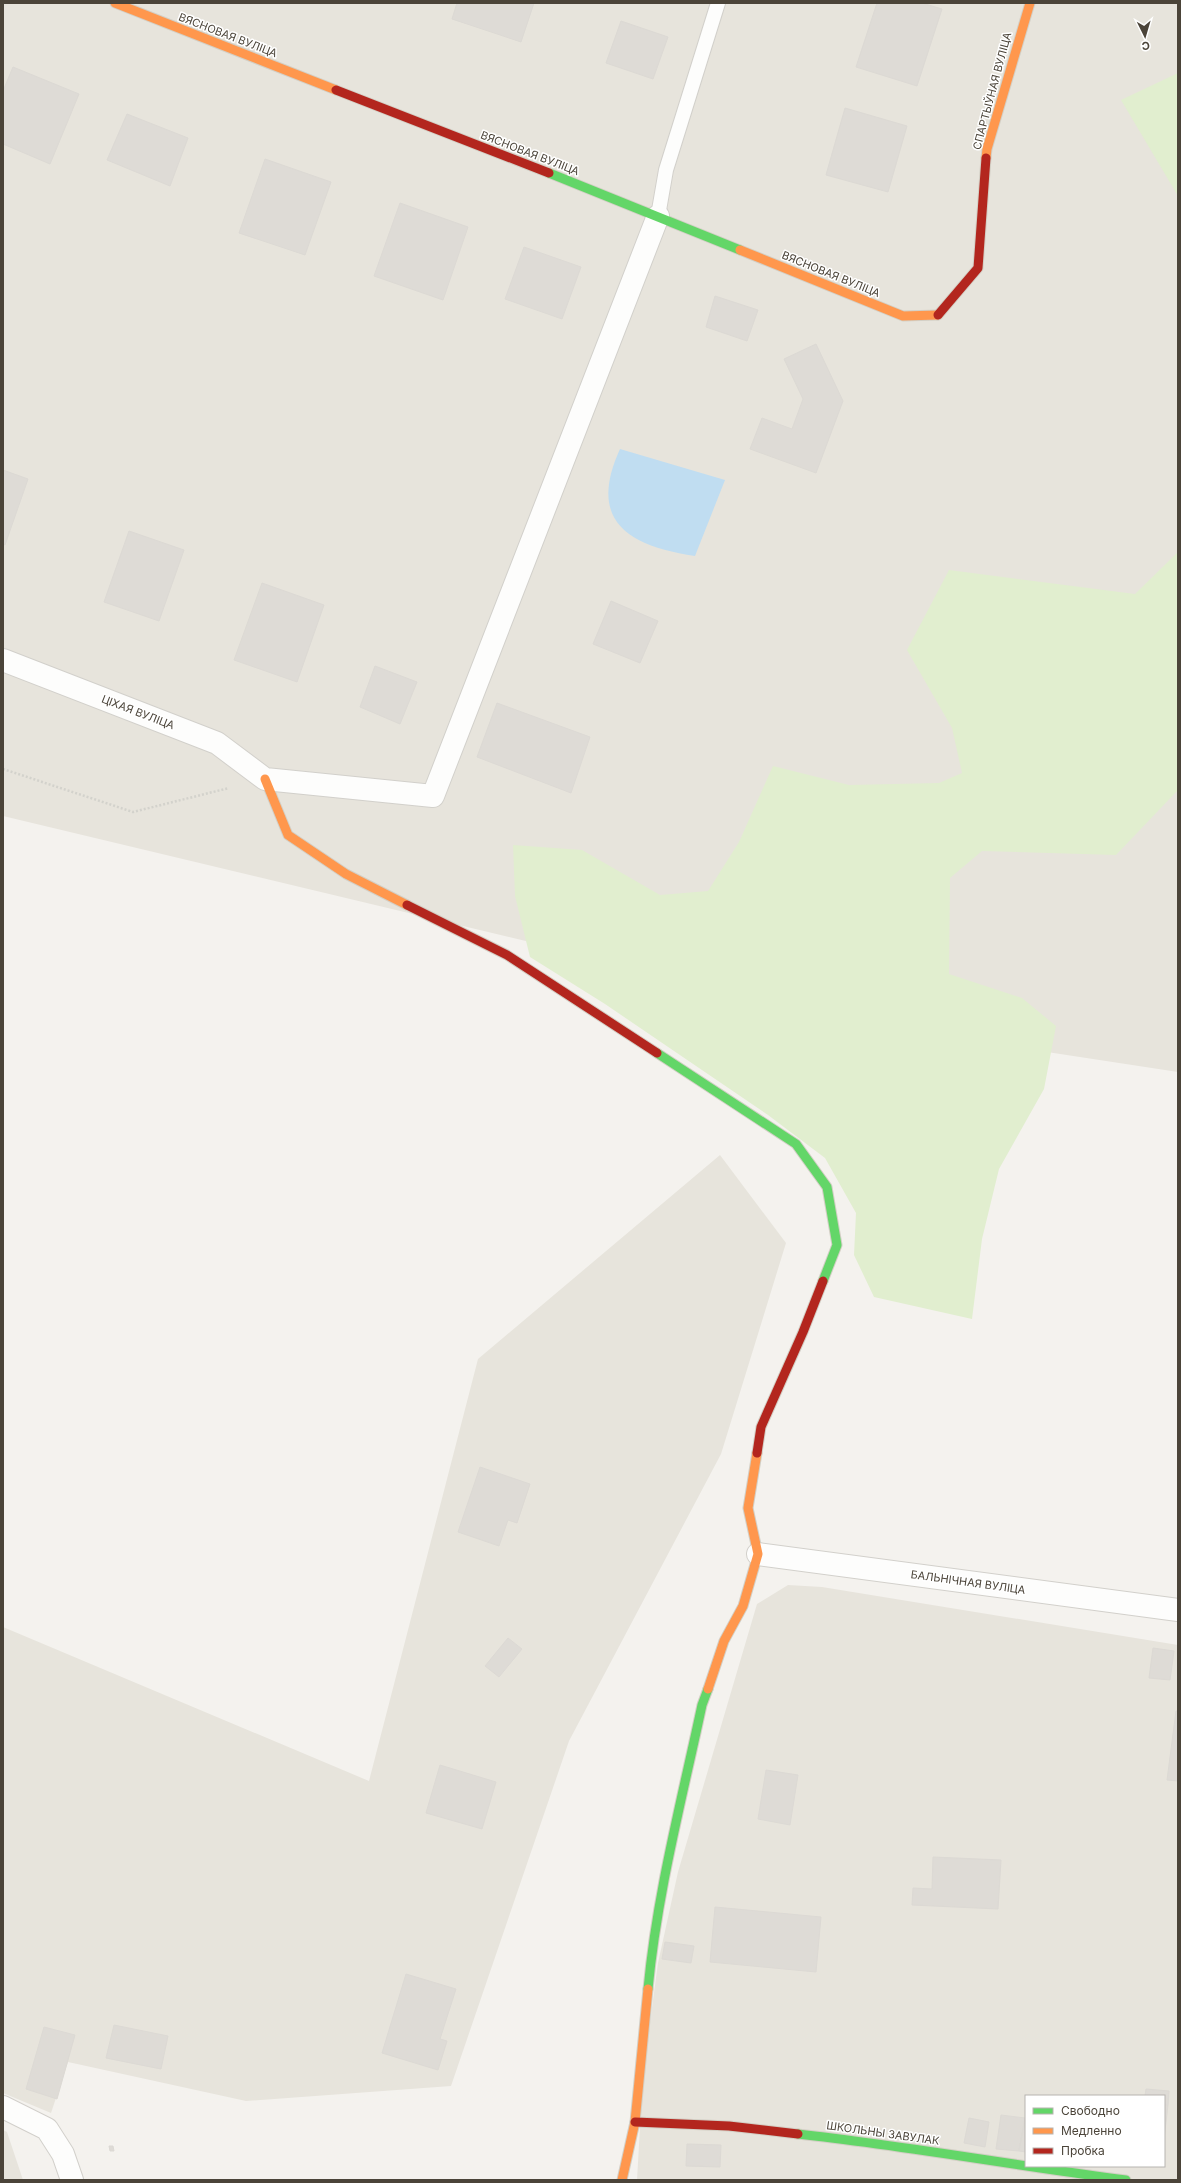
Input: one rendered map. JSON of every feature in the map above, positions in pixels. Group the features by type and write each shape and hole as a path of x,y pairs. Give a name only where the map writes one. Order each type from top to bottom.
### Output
{"street":[{"name":"ВЯСНОВАЯ ВУЛІЦА","path":"115,3 658,216 903,316 938,315"},
{"name":"СПАРТЫЎНАЯ ВУЛІЦА","path":"938,315 978,268 987,149 1030,3"},
{"path":"622,2180 634,2122 651,1957 663,1887 702,1706 724,1641 743,1606 758,1554 748,1508 761,1427 803,1332 837,1245 827,1187 796,1144 757,1118 507,955 346,874 288,835 265,779 433,796 658,216"},
{"name":"ЦІХАЯ ВУЛІЦА","path":"3,660 217,743 265,779"},
{"name":"БАЛЬНІЧНАЯ ВУЛІЦА","path":"758,1554 1178,1610"},
{"path":"3,2107 47,2130 62,2154 72,2180"},
{"name":"ШКОЛЬНЫ ЗАВУЛАК","path":"634,2122 729,2126 881,2143 1025,2167"},
{"name":"ШКОЛЬНЫ ЗАВУЛАК","path":"1026,2167 1126,2180"}],"lane":[{"path":"658,216 666,170 718,3"}],"path":[{"path":"3,769 134,812 265,779"}],"shaded area":[{"path":"3,3 1178,3 1178,1072 889,1028 3,816"},
{"path":"720,1155 786,1243 721,1454 569,1741 451,2086 246,2101 68,2062 51,2113 3,2093 3,1627 369,1781 478,1359"},
{"path":"788,1585 822,1587 1178,1645 1178,2180 637,2180 643,2075 658,1963 678,1872 757,1604"},
{"path":"3,2130 7,2132 23,2180 3,2180"}],"green space":[{"path":"1178,73 1178,196 1121,100"},
{"path":"1178,552 1178,790 1116,855 982,851 950,878 949,974 1022,998 1056,1026 1044,1089 999,1169 982,1239 972,1319 874,1297 854,1255 856,1213 825,1158 768,1115 605,1004 530,957 515,896 513,845 582,850 660,895 708,891 739,842 773,766 849,785 939,783 962,773 952,728 907,650 949,570 1135,594"}],"water":[{"path":"620,449 725,480 695,556 650,545 633,537 620,526 612,512 608,495 611,474"}],"building":[{"path":"457,3 534,3 521,42 452,19"},
{"path":"877,3 922,3 942,9 917,86 856,67"},
{"path":"621,21 668,37 653,79 606,63"},
{"path":"13,67 79,94 50,164 3,144 3,91"},
{"path":"845,108 907,126 888,192 826,175"},
{"path":"127,114 188,138 170,186 107,160"},
{"path":"265,159 331,182 305,255 239,233"},
{"path":"400,203 468,227 443,300 374,276"},
{"path":"524,247 581,267 562,319 505,299"},
{"path":"715,296 758,310 747,341 706,327"},
{"path":"816,344 843,401 816,473 750,449 762,418 792,429 803,399 784,359"},
{"path":"3,470 28,479 5,545 3,544"},
{"path":"129,531 184,550 159,621 104,602"},
{"path":"262,583 324,605 297,682 234,660"},
{"path":"611,601 658,621 640,663 593,644"},
{"path":"375,666 417,682 400,724 360,707"},
{"path":"497,703 590,737 571,793 477,757"},
{"path":"480,1467 530,1484 517,1523 508,1520 499,1546 458,1532"},
{"path":"508,1638 522,1649 499,1677 485,1666"},
{"path":"1153,1648 1174,1651 1170,1680 1149,1678"},
{"path":"1176,1711 1178,1711 1178,1781 1167,1780"},
{"path":"440,1765 496,1782 482,1829 426,1813"},
{"path":"766,1770 798,1775 790,1825 758,1819"},
{"path":"933,1857 1001,1860 998,1909 912,1905 913,1888 932,1889"},
{"path":"715,1907 821,1917 816,1972 710,1962"},
{"path":"665,1942 694,1946 691,1963 662,1959"},
{"path":"406,1974 456,1989 440,2039 447,2041 438,2070 382,2053"},
{"path":"114,2025 168,2036 161,2069 106,2058"},
{"path":"44,2027 75,2035 57,2099 26,2089"},
{"path":"1146,2089 1169,2091 1168,2105 1165,2105 1165,2095 1145,2095"},
{"path":"1165,2105 1168,2105 1165,2130"},
{"path":"1001,2115 1025,2118 1019,2151 996,2149"},
{"path":"969,2118 989,2122 985,2147 964,2143"},
{"path":"1025,2120 1025,2152 1019,2151"},
{"path":"687,2144 721,2145 720,2167 686,2166"},
{"path":"109,2146 113,2146 114,2151 110,2151"}],"traffic: fast":[{"path":"549,173 740,250"},
{"path":"657,1053 796,1144 827,1187 837,1245 823,1281"},
{"path":"648,1989 657,1917 678,1811 702,1705 708,1689"},
{"path":"798,2134 880,2144 1025,2166"},
{"path":"1031,2167 1126,2180"}],"traffic: slow":[{"path":"115,3 336,90"},
{"path":"986,158 987,149 1030,3"},
{"path":"740,250 903,316 938,315"},
{"path":"265,779 288,835 346,874 407,905"},
{"path":"708,1689 724,1641 743,1606 758,1554 748,1508 757,1453"},
{"path":"622,2180 635,2122 648,1989"}],"traffic: jam":[{"path":"336,90 549,173"},
{"path":"938,315 978,268 986,158"},
{"path":"407,905 507,955 657,1053"},
{"path":"757,1453 761,1427 803,1332 823,1281"},
{"path":"635,2122 729,2126 798,2134"}]}
